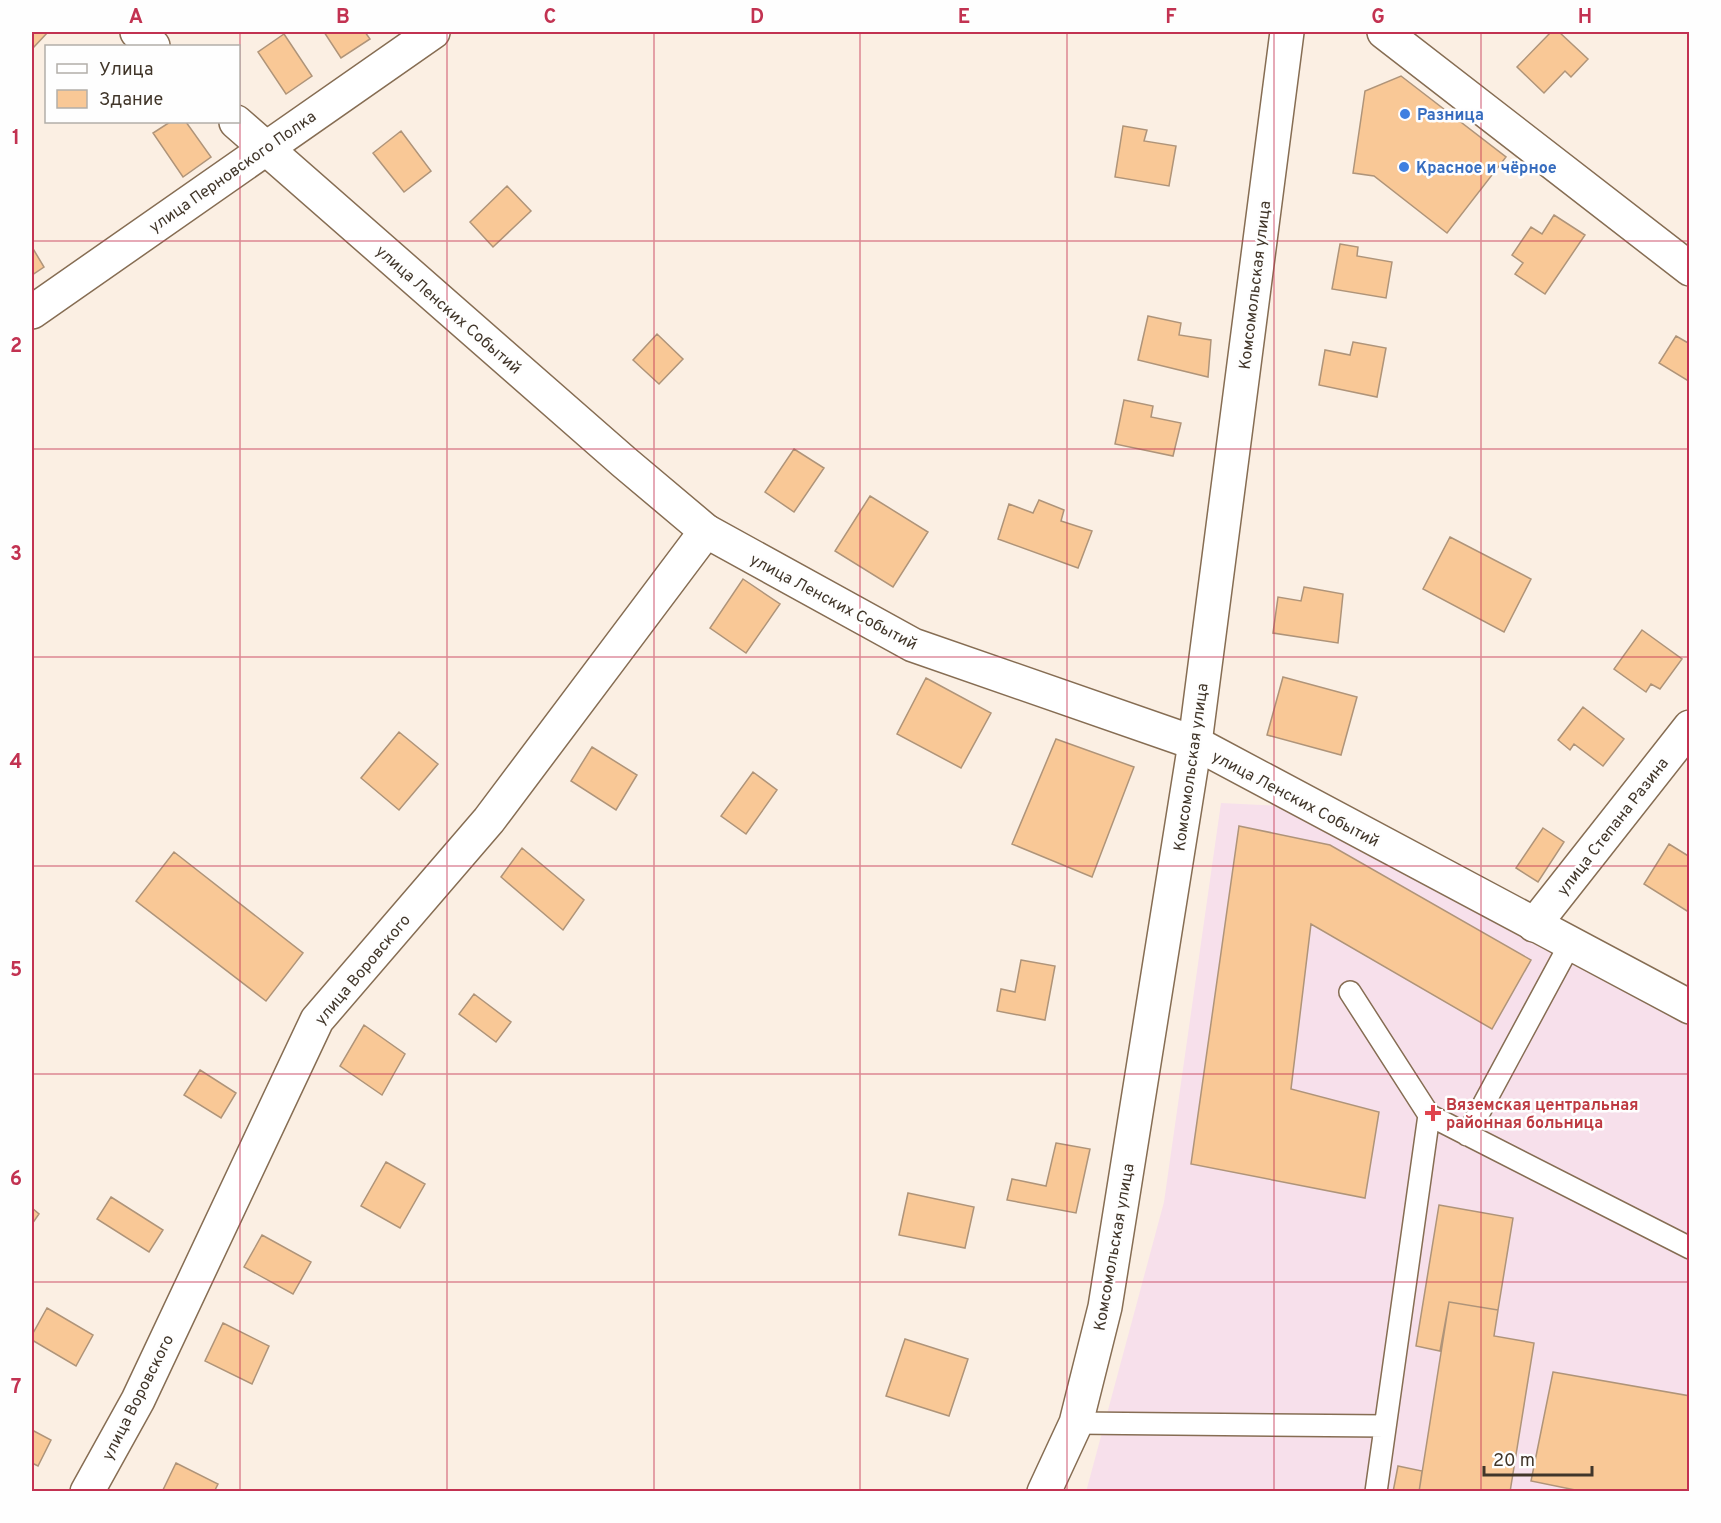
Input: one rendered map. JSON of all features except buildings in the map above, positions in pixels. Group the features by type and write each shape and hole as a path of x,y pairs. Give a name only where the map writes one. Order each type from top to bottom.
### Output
{"street":[{"path":"137,32 152,45"},
{"name":"улица Перновского Полка","path":"32,312 433,32"},
{"name":"Комсомольская улица","path":"1044,1491 1076,1423 1105,1307 1195,743 1287,32"},
{"path":"1384,32 1689,269"},
{"name":"улица Ленских Событий","path":"237,123 706,531 913,645 1195,743 1689,1007"},
{"name":"улица Воровского","path":"87,1491 138,1400 317,1020 489,820 706,531"},
{"name":"улица Степана Разина","path":"1534,925 1689,726"}],"lane":[{"path":"1467,1135 1570,944"},
{"path":"1350,992 1429,1115 1689,1248"},
{"path":"1376,1491 1429,1115"},
{"path":"1076,1423 1385,1426"}],"shaded area":[{"name":"Вяземская центральная районная больница","path":"1221,803 1283,806 1689,1025 1689,1491 1086,1492 1164,1202"}],"place":[{"name":"Разница","path":"1405,114"},
{"name":"Красное и чёрное","path":"1404,167"},
{"name":"Вяземская центральная районная больница","path":"1433,1113"}]}
